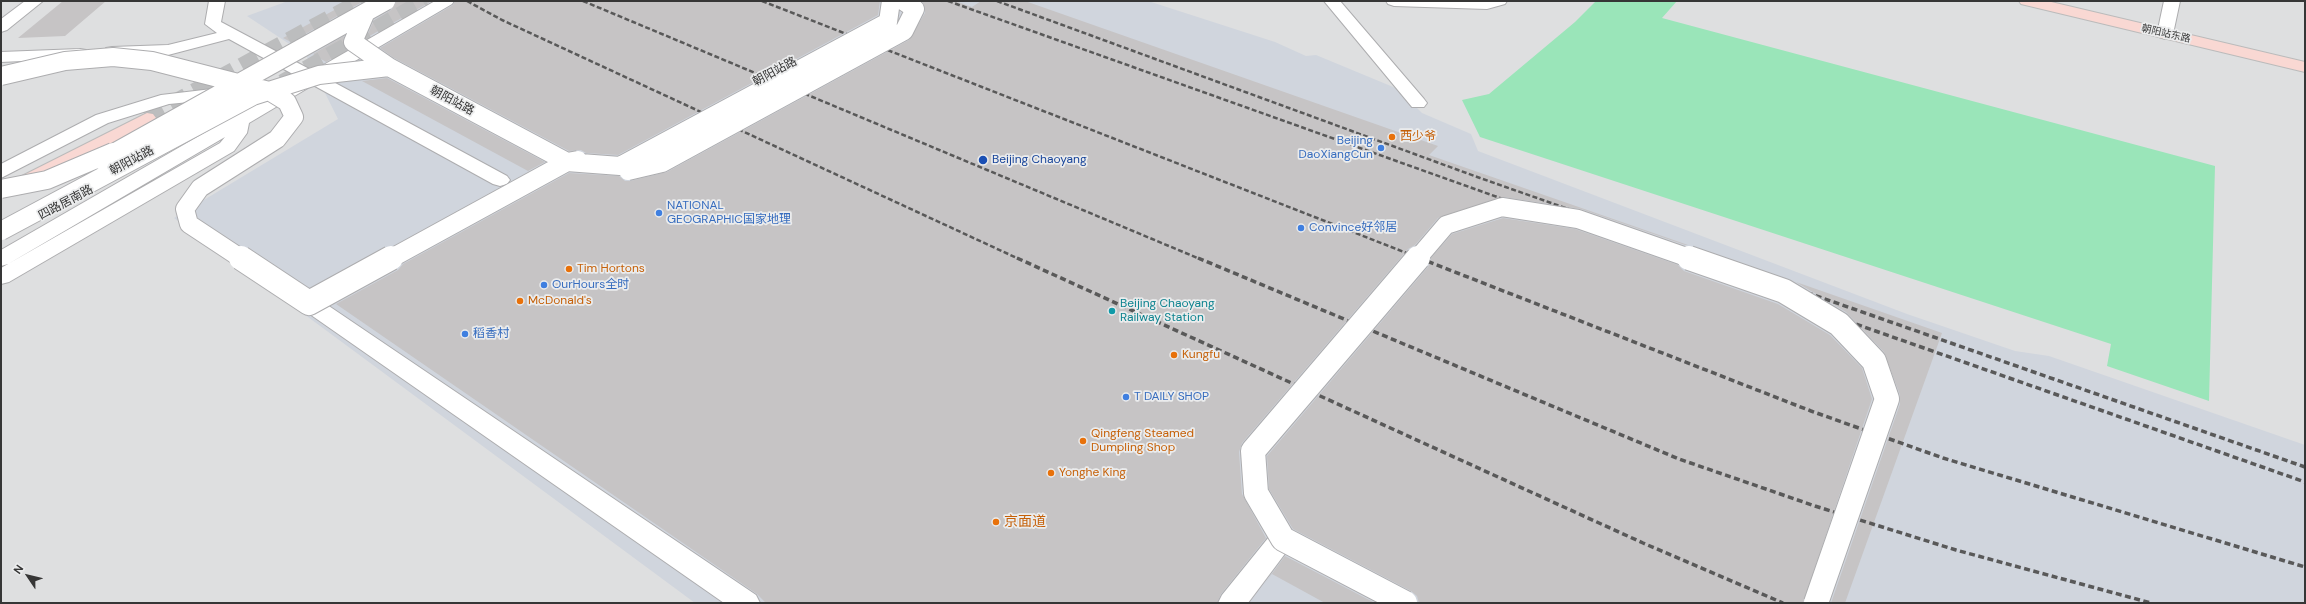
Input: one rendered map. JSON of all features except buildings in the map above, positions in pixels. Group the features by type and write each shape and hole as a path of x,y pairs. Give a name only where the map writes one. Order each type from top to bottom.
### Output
{"main road":[{"name":"朝阳站东路","path":"2027,1 2305,57"},
{"name":"朝阳站东路","path":"2066,1 2305,67"},
{"path":"1,195 147,118"},
{"name":"四路居南路","path":"1,238 195,134"}],"street":[{"path":"1,27 35,1"},
{"path":"217,1 213,24 500,180"},
{"name":"朝阳站路","path":"1,215 386,1"},
{"path":"1,259 446,1"},
{"name":"朝阳站路","path":"1,231 253,96 319,75 389,67 567,162 625,151 882,16 890,1"},
{"path":"309,303 567,162 625,172 662,163 904,31 915,9 903,1"},
{"path":"1332,1 1418,103"},
{"path":"1394,1 1440,4 1487,4 1499,1"},
{"path":"2167,30 2172,1"},
{"path":"366,12 353,42 389,67"},
{"path":"1,58 168,50 231,34"},
{"path":"1,76 64,62 112,57 152,61 270,91 286,102 294,117 276,139 200,188 185,209 189,224 309,303 746,603"},
{"path":"1,172 102,119 167,98 212,94 230,101 241,117 238,133 227,147 1,277"},
{"path":"1,190 47,180 126,146"},
{"path":"1405,603 1282,539 1256,492 1253,451 1446,225 1502,207 1578,218 1784,292 1839,324 1874,361 1887,399 1816,603"},
{"path":"1232,603 1282,539"}],"shaded area":[{"name":"Beijing Chaoyang Railway Station","path":"288,1 1148,1 1275,42 1306,56 1316,55 1398,89 1422,113 1471,134 1478,151 1907,314 2015,351 2049,356 2305,445 2305,603 695,603 174,218 338,119 306,55 247,16"}],"green space":[{"path":"1596,1 1677,1 1662,18 2215,166 2209,401 2107,366 2111,344 1480,137 1462,100 1489,94 1575,22"}],"tunnel":[{"path":"147,118 363,1"},
{"path":"283,83 426,1"}],"railway":[{"path":"467,1 502,20 1019,259"},
{"path":"583,1 1200,259"},
{"path":"762,1 1422,259"},
{"path":"948,1 1671,259"},
{"path":"997,1 1480,178 1711,259"},
{"path":"1017,258 1643,543 1783,603"},
{"path":"1198,258 1679,459 1815,506 1956,550 2151,603"},
{"path":"1419,258 1811,411 1943,458 2305,567"},
{"path":"1668,258 2305,482"},
{"path":"1708,258 2305,467"}],"place":[{"name":"西少爷","path":"1392,137"},
{"name":"Beijing DaoXiangCun","path":"1381,148"},
{"name":"Beijing Chaoyang","path":"983,160"},
{"name":"NATIONAL GEOGRAPHIC国家地理","path":"659,213"},
{"name":"Convince好邻居","path":"1301,228"},
{"name":"Tim Hortons","path":"569,269"},
{"name":"OurHours全时","path":"544,285"},
{"name":"McDonald's","path":"520,301"},
{"name":"Beijing Chaoyang Railway Station","path":"1112,311"},
{"name":"稻香村","path":"465,334"},
{"name":"Kungfu","path":"1174,355"},
{"name":"T DAILY SHOP","path":"1126,397"},
{"name":"Qingfeng Steamed Dumpling Shop","path":"1083,441"},
{"name":"Yonghe King","path":"1051,473"},
{"name":"京面道","path":"996,522"}]}
